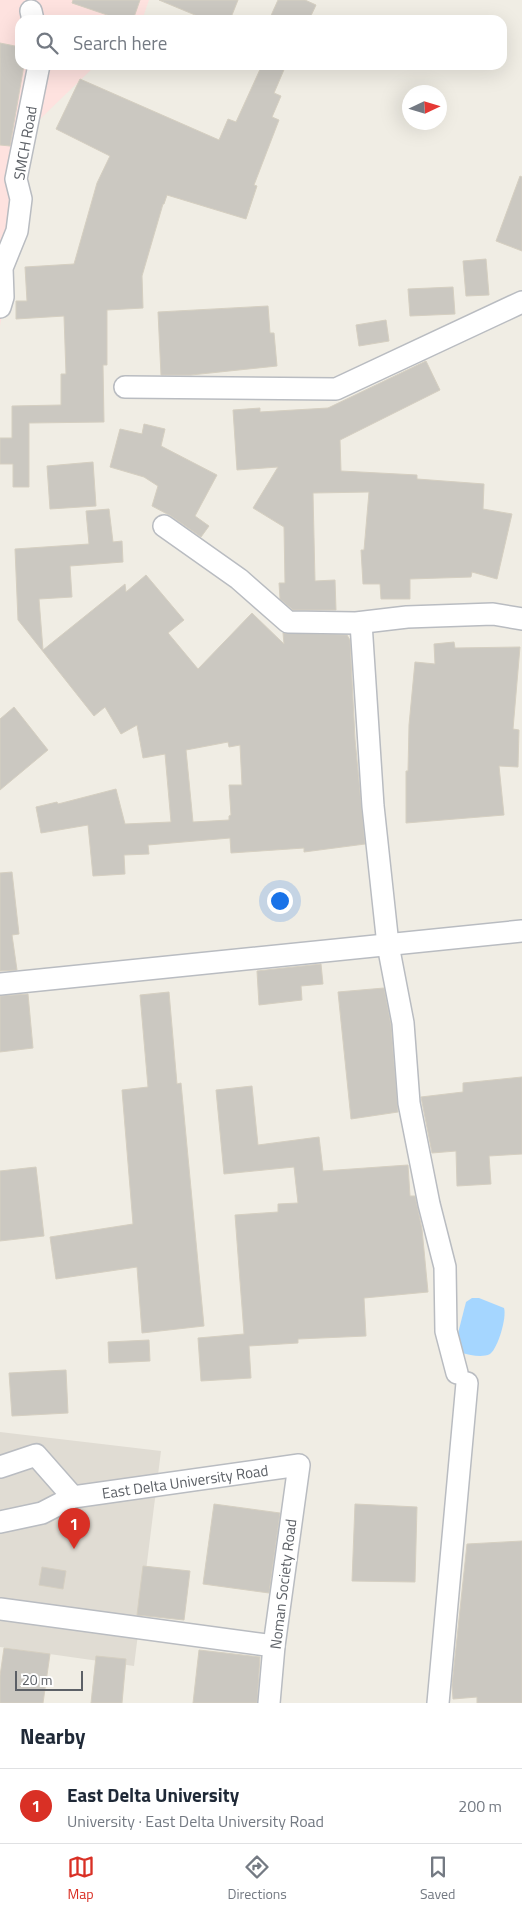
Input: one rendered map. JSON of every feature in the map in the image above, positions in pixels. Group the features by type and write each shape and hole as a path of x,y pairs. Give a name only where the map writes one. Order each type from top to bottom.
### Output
{"street":[{"name":"SMCH Road","path":"0,307 3,297 2,268 17,231 21,199 16,179 38,70"},
{"path":"125,388 336,389 522,302"},
{"path":"164,526 238,579 288,622 362,623 407,617 494,614 522,619"},
{"path":"362,623 373,806 388,945 403,1023 409,1103 429,1204 445,1267 446,1331 462,1378 438,1703"},
{"path":"0,984 522,932"},
{"path":"0,1466 36,1455 73,1497"},
{"name":"East Delta University Road","path":"0,1522 42,1513 73,1497 299,1465"},
{"name":"Noman Society Road","path":"270,1703 274,1646 299,1465"},
{"path":"0,1609 274,1646"}],"shaded area":[{"path":"0,0 149,0 144,15 15,15 15,70 91,70 38,121 0,326"},
{"path":"0,1432 161,1451 134,1666 0,1647"}],"water":[{"path":"472,1298 479,1298 504,1308 505,1312 499,1339 493,1351 483,1356 462,1353 456,1341 466,1302"}],"building":[{"path":"73,0 140,0 135,15 107,15 72,3"},
{"path":"159,0 238,0 232,15 195,15"},
{"path":"278,0 305,0 316,5 311,15 271,15"},
{"path":"0,43 15,46 15,70 23,70 10,146 0,145"},
{"path":"260,70 284,70 274,93 281,96 272,117 279,120 254,185 257,186 246,219 167,195 142,276 143,308 107,310 107,365 103,365 104,422 29,423 29,487 13,487 13,464 0,464 0,438 12,438 12,406 61,405 61,374 66,374 64,316 16,319 16,301 27,301 25,267 74,264 97,183 110,156 56,129 80,79 219,140 228,119 236,122"},
{"path":"520,176 522,177 522,251 496,241"},
{"path":"486,259 489,295 466,296 463,261"},
{"path":"453,287 455,314 410,316 408,289"},
{"path":"268,306 270,333 274,333 277,366 191,375 161,375 158,312"},
{"path":"386,320 389,341 359,346 356,325"},
{"path":"426,361 440,390 340,440 341,471 417,475 417,479 484,484 483,509 512,514 497,579 472,572 471,577 410,579 410,599 381,599 380,584 363,584 361,550 364,550 369,492 313,493 315,581 335,580 336,610 293,610 280,599 279,583 285,583 284,527 253,508 278,467 237,470 233,410 260,408 260,412 328,408"},
{"path":"144,424 165,429 161,446 217,475 195,516 209,526 201,537 171,516 152,506 158,486 144,477 110,467 120,429 142,434"},
{"path":"93,462 96,506 50,509 47,466"},
{"path":"109,509 113,542 122,541 123,562 70,566 72,597 39,599 43,650 125,584 126,592 146,575 184,620 168,633 198,669 252,613 284,644 283,633 347,635 350,640 355,739 365,844 304,852 304,848 231,853 230,838 148,845 149,854 124,855 125,874 93,876 88,825 41,833 36,807 57,802 58,804 116,789 125,824 171,822 165,754 143,758 137,725 121,734 105,707 94,716 18,620 15,549 89,544 86,511","holes":["228,742 229,747 240,745 242,785 229,785 231,815 229,820 193,822 186,750"]},
{"path":"454,642 455,648 520,647 513,729 519,730 518,767 499,766 504,815 406,823 406,771 408,771 409,725 415,662 435,664 434,644"},
{"path":"14,707 48,750 0,790 0,719"},
{"path":"12,872 19,934 12,935 17,970 0,971 0,873"},
{"path":"321,964 323,984 301,986 302,1000 259,1005 257,971"},
{"path":"384,988 391,1025 398,1112 351,1119 338,992"},
{"path":"169,992 177,1084 181,1083 204,1326 142,1333 137,1267 56,1279 50,1237 133,1224 122,1090 148,1087 140,995"},
{"path":"28,994 33,1048 0,1052 0,996"},
{"path":"522,1077 522,1154 489,1156 491,1184 457,1186 456,1151 432,1153 421,1097 463,1092 463,1083"},
{"path":"252,1086 258,1145 319,1137 323,1171 408,1165 410,1196 415,1196 422,1229 428,1292 364,1298 366,1336 298,1339 298,1343 249,1346 251,1378 201,1381 198,1338 244,1334 235,1215 278,1212 278,1204 298,1203 294,1167 224,1174 216,1090"},
{"path":"36,1167 44,1236 0,1241 0,1171"},
{"path":"149,1340 150,1361 109,1363 108,1342"},
{"path":"66,1370 68,1413 12,1416 9,1373"},
{"path":"214,1504 280,1513 269,1593 203,1584"},
{"path":"355,1504 417,1507 415,1582 352,1581"},
{"path":"522,1541 522,1703 477,1703 477,1697 453,1699 452,1685 467,1544"},
{"path":"143,1566 190,1571 184,1620 137,1615"},
{"path":"42,1567 66,1571 63,1589 39,1585"},
{"path":"4,1648 50,1654 43,1703 0,1703 0,1676"},
{"path":"199,1650 260,1657 257,1703 193,1703"},
{"path":"96,1656 126,1659 122,1703 91,1703"}],"place":[{"name":"East Delta University","path":"74,1549"}]}
